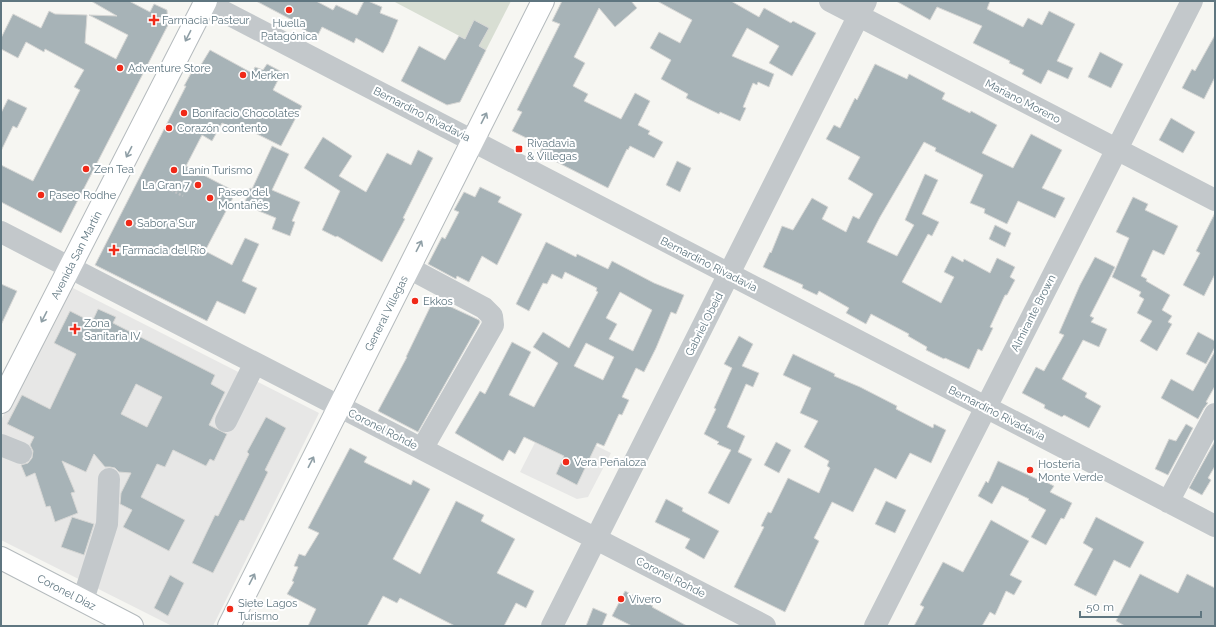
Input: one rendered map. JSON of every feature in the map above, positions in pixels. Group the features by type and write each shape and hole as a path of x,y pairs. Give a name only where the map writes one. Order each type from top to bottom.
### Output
{"main road":[{"name":"Avenida San Martín","path":"1,402 205,1"},
{"name":"General Villegas","path":"229,626 543,1"},
{"name":"Coronel Díaz","path":"1,558 132,626"}],"street":[{"name":"Bernardino Rivadavia","path":"205,1 1215,526"},
{"name":"Mariano Moreno","path":"830,1 863,8 1117,149 1215,200"},
{"name":"Almirante Brown","path":"875,626 1192,1"},
{"name":"Gabriel Obeid","path":"552,626 863,8"},
{"name":"Coronel Rohde","path":"1,232 765,626"},
{"path":"408,268 484,308 492,316 493,325 422,449"},
{"path":"226,421 255,363"},
{"path":"1168,502 1215,414"},
{"path":"1,445 21,453"},
{"path":"82,600 107,524 109,479"}],"path":[{"path":"154,181 183,196"}],"shaded area":[{"path":"393,1 511,1 486,50"},
{"path":"69,286 319,413 213,626 172,626 1,540 1,420"},
{"name":"Vera Peñaloza","path":"546,421 611,453 588,497 577,499 520,472"}],"building":[{"path":"91,1 129,1 150,12 154,4 167,10 168,25 61,233 1,202 1,165 33,181 80,90 74,87 84,70 45,49 44,52 26,42 18,58 1,49 1,38 13,14 41,28 49,11 55,14 87,15 85,43 116,59 128,35 89,15 117,16"},
{"path":"256,1 316,1 333,10 336,5 357,15 364,1 368,1 382,7 380,13 398,20 383,53 356,38 354,43 322,27 317,37 295,25 296,22"},
{"path":"562,1 631,1 637,8 615,27 599,8 574,57 585,63 573,86 588,94 584,101 621,119 635,93 650,101 638,125 650,131 648,134 663,142 654,158 630,146 628,150 627,149 608,188 539,153 543,146 512,131 522,112 517,110 560,24 552,21"},
{"path":"657,1 731,1 759,17 764,8 791,23 793,21 816,33 792,76 769,63 779,46 747,28 732,56 774,74 769,87 758,82 757,85 753,83 743,107 746,108 740,121 720,112 719,114 686,98 688,94 661,79 671,60 650,48 659,32 680,43 692,20"},
{"path":"896,1 990,1 987,9 1023,27 1028,18 1042,25 1049,11 1075,24 1057,61 1073,68 1068,79 1048,70 1041,84 1022,74 1024,70 1009,63 1010,61 973,43 982,26 937,7 930,20"},
{"path":"474,20 489,28 479,46 486,50 460,102 447,105 401,81 419,46 445,60 459,36 465,39"},
{"path":"1215,35 1215,77 1204,99 1182,88 1192,69 1195,71"},
{"path":"210,50 252,73 255,67 263,70 267,64 282,72 273,90 302,106 281,146 241,126 239,131 222,123 212,141 202,135 186,166 236,192 205,251 232,265 245,238 259,244 242,281 257,288 245,314 217,301 207,321 95,265 186,86 184,86 195,66 199,68"},
{"path":"1100,52 1123,64 1111,88 1088,77"},
{"path":"875,64 907,79 909,74 945,93 942,99 970,113 971,111 997,125 982,153 1013,168 1031,134 1062,150 1042,188 1065,198 1055,218 1018,201 1007,224 984,213 985,209 970,203 983,175 935,151 936,148 924,142 867,242 897,256 914,225 905,220 925,174 938,180 922,214 939,222 932,236 928,234 902,282 941,303 954,277 944,272 952,256 963,262 964,259 990,273 997,258 1015,267 1010,277 1015,280 1007,295 1005,295 990,327 993,328 982,351 978,349 969,369 926,350 927,347 908,336 909,334 871,314 866,324 846,313 849,308 819,291 817,295 802,288 803,285 763,267 770,252 771,253 782,226 793,230 812,198 828,207 822,219 846,232 853,216 859,219 873,194 848,179 860,157 826,139 834,125 840,128 855,98 857,100"},
{"path":"8,99 27,108 17,128 13,126 1,151 1,113"},
{"path":"1171,118 1195,132 1183,153 1159,140"},
{"path":"323,137 352,156 339,176 366,192 387,153 411,165 418,150 433,158 403,218 405,219 382,262 337,236 336,237 322,230 340,191 304,168"},
{"path":"272,146 289,154 272,190 300,202 292,221 295,222 290,236 272,229 276,218 244,205 250,188 252,189"},
{"path":"677,161 691,168 680,192 666,185"},
{"path":"480,187 501,197 498,202 522,214 497,265 482,256 469,282 457,276 456,279 428,264 442,237 445,239 459,212 454,210 464,192 475,197"},
{"path":"1133,197 1148,204 1145,210 1178,226 1164,255 1153,250 1141,276 1147,279 1146,281 1170,295 1162,310 1172,316 1168,322 1172,324 1157,351 1140,341 1152,321 1137,313 1144,299 1139,296 1141,292 1112,277 1129,238 1116,232"},
{"path":"1215,213 1215,274 1204,296 1183,285 1200,253 1196,251"},
{"path":"995,225 1011,233 1005,247 989,239"},
{"path":"546,242 576,257 577,254 608,269 612,261 654,283 684,295 676,314 671,312 644,372 636,368 622,397 629,400 622,415 619,414 604,446 597,443 577,485 556,474 564,456 524,437 515,454 509,450 503,461 455,433 480,391 485,394 512,342 531,352 509,395 534,407 558,363 533,347 543,332 569,348 598,292 596,291 597,288 565,272 562,279 552,274 547,284 543,283 529,311 516,304","holes":["620,292 652,310 633,351 609,339 617,324 606,318","586,343 614,357 603,380 574,366"]},
{"path":"1095,257 1115,267 1090,316 1094,318 1091,322 1107,329 1099,347 1083,340 1062,379 1087,393 1085,397 1101,406 1089,428 1064,415 1062,417 1044,408 1045,405 1022,393 1036,367 1044,371 1064,335 1059,333 1080,285"},
{"path":"1,284 17,291 1,325"},
{"path":"434,299 479,320 480,322 418,432 378,411 407,357"},
{"path":"98,309 116,317 113,323 215,375 211,384 225,392 209,425 227,434 214,461 210,459 206,466 173,450 165,467 157,464 141,497 185,520 169,551 123,527 132,510 120,504 121,493 131,473 119,472 115,468 105,467 94,454 86,472 62,461 75,492 71,493 78,513 55,522 50,506 46,507 35,473 26,477 21,465 28,463 32,458 33,451 30,445 34,437 7,424 22,395 50,409 76,354 54,343 70,311 92,322","holes":["136,384 162,397 147,427 121,414"]},
{"path":"1198,332 1215,341 1215,347 1206,364 1186,354"},
{"path":"739,336 753,344 742,366 759,373 753,387 746,384 727,427 745,436 738,452 752,459 729,504 708,493 731,450 717,444 719,442 704,434 716,409 714,408 732,368 724,364"},
{"path":"1215,351 1215,386 1206,402 1208,403 1198,419 1161,398 1171,379 1193,391"},
{"path":"793,354 835,374 834,376 860,387 897,406 896,409 933,428 934,424 946,430 931,463 910,453 896,479 875,468 853,512 832,502 814,538 819,541 785,612 734,587 764,527 761,526 768,512 771,513 788,478 819,493 830,468 827,466 829,461 804,447 818,421 800,413 811,388 783,375"},
{"path":"266,417 286,428 265,470 268,472 244,521 240,520 213,573 192,563 215,515 218,516 249,454 247,452"},
{"path":"1186,424 1193,428 1168,475 1155,469 1169,439 1176,441"},
{"path":"1215,441 1215,466 1208,478 1211,480 1202,495 1189,488"},
{"path":"776,442 791,450 779,473 764,465"},
{"path":"350,448 367,457 364,462 411,485 413,480 430,489 393,559 420,574 456,501 484,515 481,521 515,539 497,573 534,591 526,608 516,603 504,626 455,626 400,598 397,603 383,596 367,626 308,626 316,609 287,594 294,582 292,581 298,567 294,566 299,554 305,556 319,533 308,528"},
{"path":"998,461 1054,486 1050,492 1072,503 1064,519 1061,518 1046,545 1031,537 1046,510 1028,500 1029,499 1002,486 992,504 978,496 986,481 988,483"},
{"path":"666,499 683,508 682,511 719,531 704,559 685,548 690,539 655,522"},
{"path":"886,501 906,510 895,533 875,524"},
{"path":"72,517 94,524 84,555 61,547"},
{"path":"1096,517 1144,542 1130,568 1114,560 1096,596 1074,585 1093,549 1083,543"},
{"path":"991,520 1029,541 1010,575 1022,581 1014,595 1006,591 995,615 990,612 982,626 914,626 924,607 920,605 943,562 963,572"},
{"path":"1140,574 1178,593 1187,574 1215,588 1215,626 1125,626 1116,621"},
{"path":"170,575 184,583 168,616 154,608"},
{"path":"625,591 687,626 632,626 612,616"},
{"path":"593,608 607,614 602,626 586,626"}],"place":[{"name":"Huella Patagónica","path":"289,10"},
{"name":"Farmacia Pasteur","path":"154,20"},
{"name":"Adventure Store","path":"120,68"},
{"name":"Merken","path":"243,75"},
{"name":"Bonifacio Chocolates","path":"184,113"},
{"name":"Corazón contento","path":"169,128"},
{"name":"Rivadavia & Villegas","path":"519,149"},
{"name":"Zen Tea","path":"86,169"},
{"name":"Lanín Turismo","path":"174,170"},
{"name":"La Gran 7","path":"198,185"},
{"name":"Paseo Rodhe","path":"41,195"},
{"name":"Paseo del Montañés","path":"210,198"},
{"name":"Sabor a Sur","path":"129,223"},
{"name":"Farmacia del Río","path":"114,250"},
{"name":"Ekkos","path":"415,301"},
{"name":"Zona Sanitaria IV","path":"75,329"},
{"name":"Vera Peñaloza","path":"566,462"},
{"name":"Hosteria Monte Verde","path":"1030,470"},
{"name":"Vivero","path":"621,599"},
{"name":"Siete Lagos Turismo","path":"230,609"}]}
